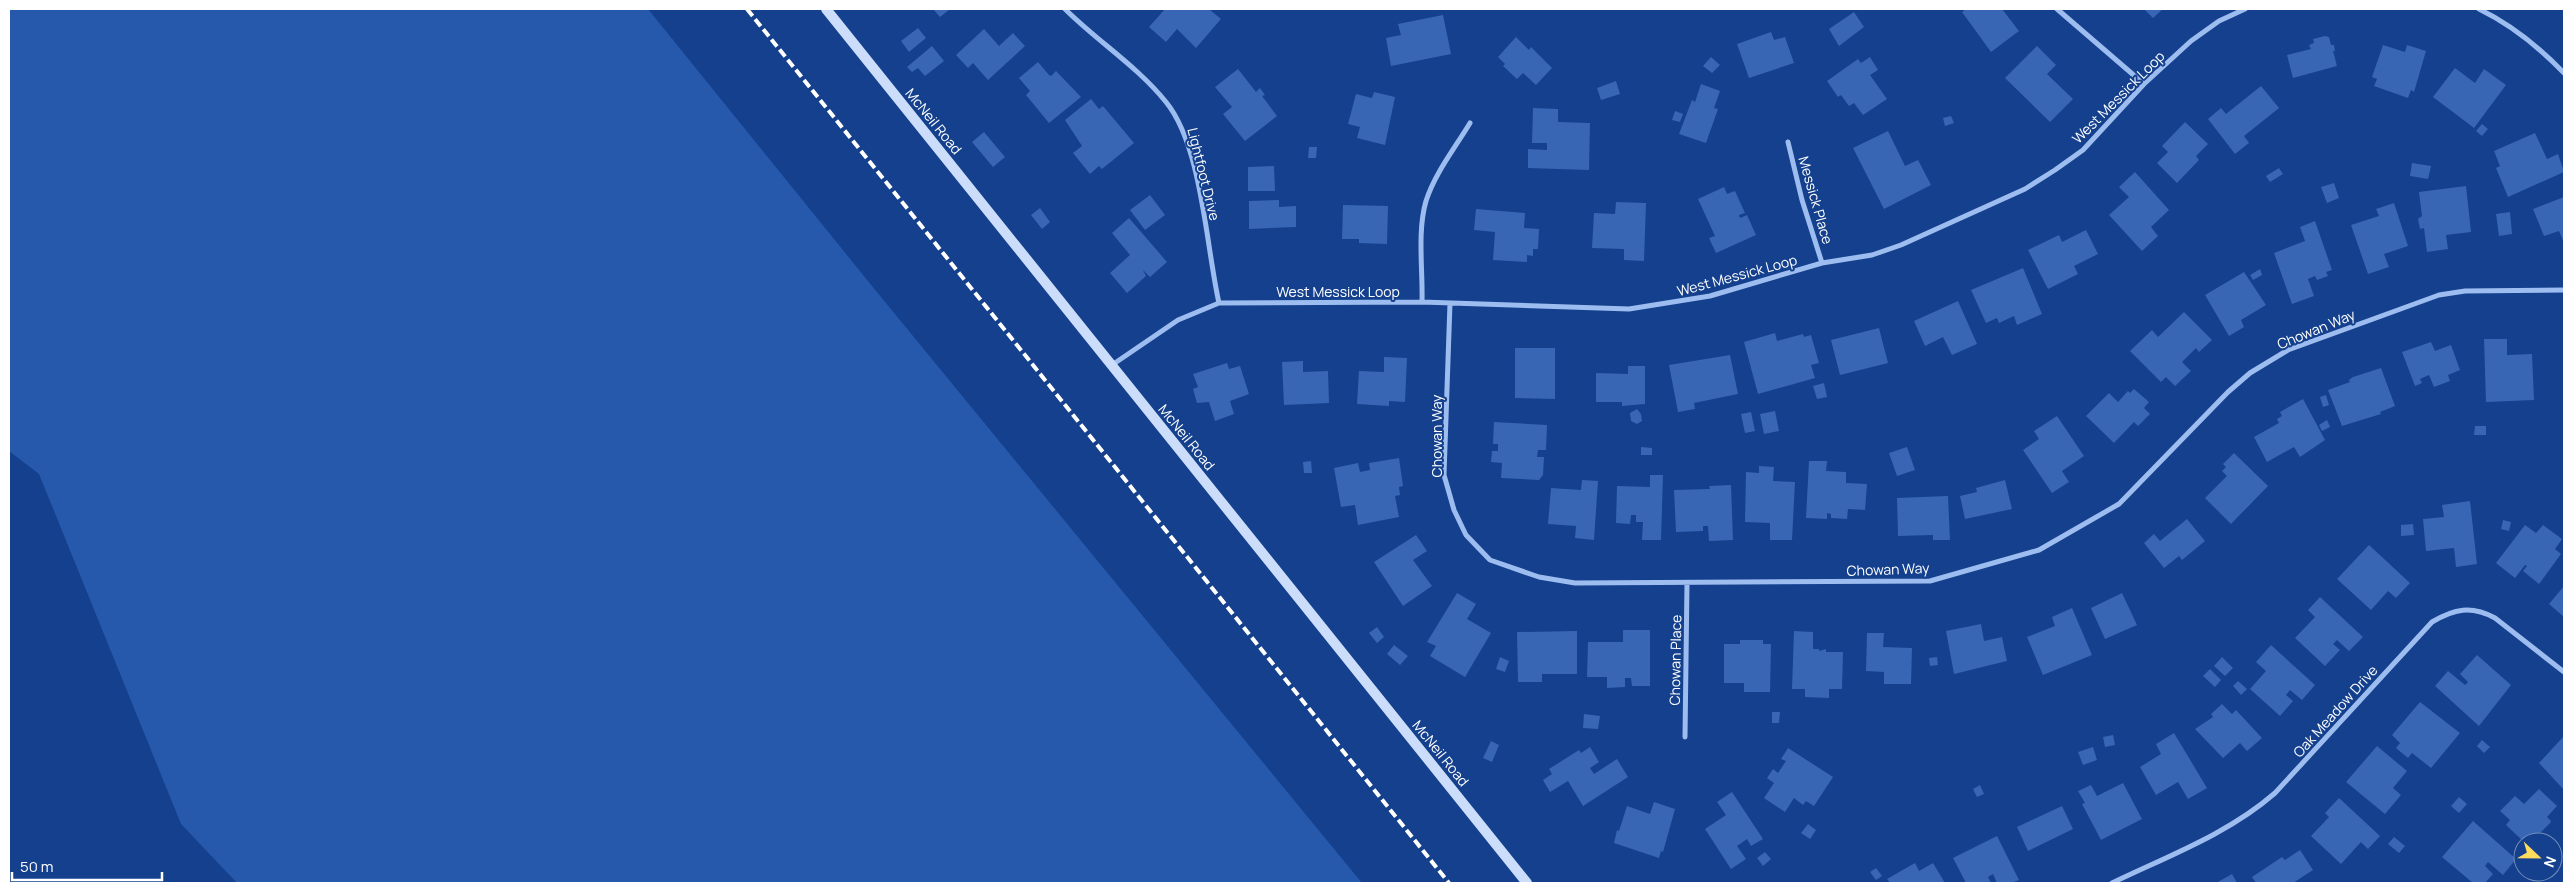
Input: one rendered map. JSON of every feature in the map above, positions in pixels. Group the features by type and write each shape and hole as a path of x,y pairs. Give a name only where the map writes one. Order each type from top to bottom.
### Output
{"main road":[{"name":"McNeil Road","path":"826,9 1528,883"}],"street":[{"name":"Lightfoot Drive","path":"1065,9 1150,84 1177,119 1191,157 1219,303"},
{"path":"2057,9 2144,84"},
{"name":"West Messick Loop","path":"1112,365 1178,320 1219,303 1422,302 1629,309 1710,296 1822,263 1872,255 1901,245 2025,189 2083,150 2144,84 2191,41 2219,22 2245,9"},
{"path":"2479,9 2517,31 2544,52 2564,73"},
{"path":"1422,302 1423,223 1426,202 1434,182 1470,123"},
{"name":"Messick Place","path":"1788,142 1802,200 1822,263"},
{"name":"Chowan Way","path":"1450,303 1444,475 1454,510 1466,536 1490,560 1551,580 1575,582 1930,581 2039,550 2118,504 2250,372 2288,350 2439,295 2465,291 2564,290"},
{"name":"Chowan Place","path":"1685,737 1688,583"},
{"name":"Oak Meadow Drive","path":"2112,883 2233,825 2259,807 2275,793 2432,622 2448,613 2467,608 2490,614 2564,672"}],"shaded area":[{"path":"9,9 648,9 872,286 1362,883 237,883 181,824 39,474 9,451"}],"building":[{"path":"933,9 950,9 940,17"},
{"path":"1165,9 1209,9 1221,19 1196,48 1177,29 1166,42 1149,27"},
{"path":"1966,9 2002,9 2019,31 1991,52 1962,12"},
{"path":"2144,9 2163,9 2153,18"},
{"path":"1854,12 1864,27 1839,46 1829,29"},
{"path":"1443,15 1451,54 1391,66 1386,38 1401,35 1398,24"},
{"path":"918,28 926,38 909,52 901,41"},
{"path":"984,29 999,46 1013,33 1025,46 988,80 973,63 968,68 956,55"},
{"path":"1771,32 1774,40 1785,37 1794,63 1749,78 1737,44"},
{"path":"1516,37 1529,50 1531,47 1552,68 1536,85 1523,73 1517,79 1503,66 1505,64 1498,57"},
{"path":"2329,37 2331,45 2334,45 2335,51 2333,51 2337,66 2293,78 2287,55 2311,49 2309,45 2314,43 2313,39"},
{"path":"2383,45 2405,52 2407,45 2426,51 2414,92 2411,90 2408,98 2374,86 2377,79 2372,77"},
{"path":"932,46 944,61 925,76 918,68 912,72 907,67"},
{"path":"2037,46 2056,65 2047,74 2073,99 2050,122 2005,78"},
{"path":"1711,57 1720,65 1712,73 1703,66"},
{"path":"1870,57 1878,70 1870,75 1887,99 1863,115 1854,103 1849,106 1841,95 1838,97 1827,81 1858,59 1861,63"},
{"path":"1038,62 1051,76 1056,71 1081,97 1049,123 1026,95 1030,91 1019,78"},
{"path":"2455,68 2475,83 2484,69 2506,85 2474,128 2433,97"},
{"path":"1238,69 1256,92 1260,88 1265,95 1262,96 1277,116 1245,141 1223,114 1232,107 1215,87"},
{"path":"1616,81 1620,94 1601,100 1597,88"},
{"path":"1701,84 1720,91 1714,108 1718,109 1706,143 1679,134 1692,100 1695,102"},
{"path":"2261,86 2279,108 2244,136 2249,143 2235,154 2208,119 2221,108 2226,114"},
{"path":"1374,92 1395,97 1385,145 1357,138 1360,127 1348,124 1356,94 1372,98"},
{"path":"1091,99 1099,109 1103,106 1134,143 1102,169 1099,166 1090,174 1073,153 1082,146 1065,120"},
{"path":"1533,108 1558,109 1558,122 1590,123 1589,170 1528,168 1528,149 1547,150 1547,143 1532,143"},
{"path":"1675,111 1683,114 1680,122 1672,120"},
{"path":"1951,116 1954,123 1945,126 1943,118"},
{"path":"2185,122 2208,144 2196,156 2199,160 2177,183 2157,163 2168,152 2162,146"},
{"path":"2482,124 2488,129 2482,136 2476,131"},
{"path":"1888,131 1905,166 1918,160 1931,185 1884,209 1853,148"},
{"path":"984,132 1005,157 993,167 972,142"},
{"path":"2535,133 2547,159 2558,154 2564,172 2508,197 2496,168 2500,166 2494,151"},
{"path":"1309,147 1317,147 1316,158 1308,158"},
{"path":"2412,163 2431,166 2428,179 2410,176"},
{"path":"1274,166 1275,191 1248,191 1248,167"},
{"path":"2279,168 2283,174 2270,182 2266,176"},
{"path":"2135,172 2169,210 2151,227 2158,236 2142,251 2109,215 2129,197 2119,187"},
{"path":"2334,183 2339,198 2327,203 2321,187"},
{"path":"2466,186 2471,232 2446,235 2448,249 2427,252 2424,228 2420,229 2418,219 2422,216 2419,192"},
{"path":"1724,187 1727,194 1735,191 1745,213 1739,215 1740,218 1747,215 1756,235 1716,253 1709,238 1715,236 1698,199"},
{"path":"1150,195 1165,215 1145,230 1130,210"},
{"path":"2564,197 2564,243 2559,231 2544,236 2533,209"},
{"path":"1279,200 1279,207 1296,206 1296,227 1249,229 1249,201"},
{"path":"1616,202 1646,203 1644,261 1624,260 1624,249 1592,248 1594,213 1615,214"},
{"path":"2394,203 2408,246 2384,254 2389,267 2368,274 2351,225 2379,216 2376,209"},
{"path":"1343,205 1388,206 1387,244 1359,243 1359,239 1342,239"},
{"path":"1040,208 1050,222 1042,229 1031,215"},
{"path":"1476,209 1525,213 1524,228 1539,229 1538,249 1533,249 1533,256 1527,255 1527,262 1493,260 1495,232 1474,230"},
{"path":"2510,212 2512,234 2499,236 2496,214"},
{"path":"1129,218 1167,262 1150,277 1143,270 1146,276 1127,293 1110,273 1130,255 1112,233"},
{"path":"2315,221 2332,270 2326,272 2328,276 2317,280 2315,276 2308,279 2314,296 2292,304 2274,253 2305,241 2300,227"},
{"path":"2086,230 2098,254 2074,266 2078,274 2048,289 2028,250 2059,235 2062,242"},
{"path":"2023,268 2042,314 2017,325 2014,316 1999,323 1997,318 1986,323 1971,290"},
{"path":"2260,269 2262,275 2253,280 2250,275"},
{"path":"2244,272 2266,305 2241,320 2244,327 2229,336 2205,295"},
{"path":"1958,301 1977,344 1952,355 1943,337 1925,346 1914,321"},
{"path":"2184,312 2212,340 2199,352 2196,348 2182,362 2191,371 2175,386 2166,377 2161,382 2130,351 2152,330 2158,337"},
{"path":"1879,328 1888,363 1840,375 1831,340"},
{"path":"1775,333 1777,341 1803,334 1804,337 1811,335 1819,363 1811,365 1815,378 1758,394 1744,342"},
{"path":"2484,339 2507,339 2507,355 2532,354 2534,400 2486,402"},
{"path":"2431,342 2435,351 2451,345 2460,370 2448,375 2450,381 2434,387 2429,375 2420,379 2422,383 2415,386 2402,352"},
{"path":"1515,348 1555,348 1555,399 1515,398"},
{"path":"1730,355 1738,394 1694,403 1695,409 1678,412 1669,365"},
{"path":"1384,357 1407,358 1405,402 1389,401 1389,406 1357,404 1359,371 1384,372"},
{"path":"1303,361 1303,372 1328,371 1329,403 1284,405 1282,362"},
{"path":"1227,363 1229,369 1240,366 1249,394 1230,401 1234,414 1215,421 1209,402 1197,403 1193,389 1198,387 1193,374"},
{"path":"1628,366 1645,366 1645,404 1622,406 1622,402 1596,402 1596,373 1628,374"},
{"path":"2381,368 2395,406 2380,412 2381,414 2342,426 2328,390 2350,382 2349,380 2353,377"},
{"path":"1824,383 1827,397 1817,399 1813,386"},
{"path":"2134,389 2149,402 2144,408 2150,414 2138,426 2134,422 2114,443 2086,416 2109,393 2118,402 2128,391 2130,393"},
{"path":"2326,395 2329,405 2323,407 2320,397"},
{"path":"2303,399 2325,440 2300,457 2294,447 2267,462 2254,437 2279,423 2277,419 2282,416 2280,412"},
{"path":"1637,409 1641,414 1642,421 1637,424 1631,421 1630,413"},
{"path":"1775,411 1779,431 1764,434 1760,414"},
{"path":"1751,412 1755,431 1745,433 1741,414"},
{"path":"2057,416 2084,456 2062,471 2069,482 2052,493 2023,450 2039,439 2034,431"},
{"path":"2327,420 2330,427 2322,431 2319,425"},
{"path":"1494,422 1547,425 1546,450 1538,450 1537,457 1544,457 1543,475 1539,480 1501,478 1502,463 1491,462 1492,451 1498,451 1498,444 1493,444"},
{"path":"2475,426 2486,426 2486,435 2474,435"},
{"path":"1641,447 1652,448 1652,455 1641,455"},
{"path":"1907,447 1915,470 1897,476 1889,453"},
{"path":"2234,453 2268,486 2231,524 2205,498 2227,476 2222,471 2226,467 2223,464"},
{"path":"1399,458 1403,486 1399,487 1400,495 1395,496 1399,517 1358,525 1355,505 1341,507 1334,468 1358,463 1360,472 1370,470 1369,463"},
{"path":"1311,461 1312,473 1304,473 1303,462"},
{"path":"1809,461 1827,461 1826,471 1846,472 1846,483 1867,484 1865,510 1848,509 1847,519 1831,518 1831,514 1827,513 1827,519 1806,518"},
{"path":"1759,466 1774,467 1773,481 1795,482 1792,540 1770,540 1770,523 1745,522 1746,472 1759,473"},
{"path":"1650,475 1663,475 1661,540 1642,540 1643,522 1636,522 1636,515 1631,515 1630,524 1616,523 1617,486 1650,487"},
{"path":"1582,480 1598,481 1594,540 1575,538 1576,526 1548,524 1551,488 1581,490"},
{"path":"2005,480 2012,509 1965,519 1960,496 1977,492 1976,488"},
{"path":"1731,485 1733,540 1709,541 1708,526 1703,526 1703,531 1676,532 1674,490 1710,489 1709,486"},
{"path":"1948,496 1950,540 1933,540 1933,535 1898,536 1897,498"},
{"path":"2470,501 2477,564 2456,567 2454,548 2426,551 2423,519 2444,517 2442,505"},
{"path":"2187,519 2205,541 2182,560 2179,556 2164,568 2144,543 2154,534 2160,541"},
{"path":"2503,520 2511,522 2509,531 2501,529"},
{"path":"2413,524 2414,535 2401,536 2401,525"},
{"path":"2525,525 2536,533 2543,525 2562,539 2555,549 2561,554 2539,584 2523,571 2527,566 2525,565 2515,578 2496,563"},
{"path":"1416,535 1427,551 1413,560 1432,586 1403,606 1374,562"},
{"path":"2369,545 2410,583 2396,598 2388,591 2371,610 2337,579"},
{"path":"2564,586 2564,617 2549,604"},
{"path":"1457,593 1476,604 1467,619 1491,633 1465,677 1430,656 1436,646 1427,642"},
{"path":"2122,593 2137,625 2105,639 2091,608"},
{"path":"2320,597 2363,637 2349,651 2337,640 2333,644 2340,650 2325,666 2295,638 2315,617 2308,610"},
{"path":"2072,608 2092,655 2043,675 2027,637 2055,626 2052,617"},
{"path":"1981,624 1984,641 2002,637 2007,661 1954,674 1946,631"},
{"path":"1377,627 1384,637 1377,643 1369,633"},
{"path":"1623,630 1650,630 1650,686 1632,686 1631,678 1625,678 1625,687 1607,688 1607,677 1587,677 1588,642 1623,642"},
{"path":"1577,631 1577,674 1542,674 1542,682 1518,682 1517,632"},
{"path":"1794,631 1813,632 1813,649 1819,649 1819,651 1826,649 1826,652 1843,652 1842,689 1829,689 1829,698 1805,697 1805,689 1792,689"},
{"path":"1867,633 1884,633 1883,647 1912,648 1911,684 1884,684 1884,672 1866,671"},
{"path":"1740,640 1763,640 1763,644 1771,644 1770,692 1744,692 1744,683 1724,683 1724,644 1740,644"},
{"path":"1394,645 1408,656 1400,665 1387,654"},
{"path":"2271,645 2315,685 2302,700 2290,690 2286,695 2293,701 2280,716 2250,689 2266,671 2256,662"},
{"path":"2477,655 2511,685 2479,726 2435,686 2448,671 2465,685 2468,682 2460,674"},
{"path":"1500,657 1509,661 1505,672 1496,669"},
{"path":"1937,657 1938,665 1930,666 1929,658"},
{"path":"2222,657 2233,668 2225,676 2214,666"},
{"path":"2210,669 2221,680 2215,687 2203,676"},
{"path":"2238,681 2247,689 2241,695 2233,686"},
{"path":"2420,702 2460,733 2431,768 2412,753 2408,758 2396,748 2400,743 2392,735"},
{"path":"2222,704 2232,714 2236,710 2262,738 2247,751 2240,743 2223,758 2195,729 2213,717 2211,714"},
{"path":"1772,712 1780,712 1779,723 1772,723"},
{"path":"1584,714 1600,716 1598,729 1583,728"},
{"path":"2174,733 2207,788 2188,799 2178,782 2156,795 2140,767 2161,754 2156,744"},
{"path":"2113,735 2115,745 2105,747 2103,737"},
{"path":"2564,738 2564,790 2539,763"},
{"path":"2482,740 2490,747 2484,753 2477,746"},
{"path":"1491,741 1499,745 1492,762 1483,758"},
{"path":"2377,746 2407,771 2393,788 2401,795 2385,814 2346,782"},
{"path":"1590,747 1599,762 1590,768 1594,774 1617,759 1628,777 1583,806 1568,781 1550,792 1543,780 1552,774 1549,769 1579,750 1581,753"},
{"path":"2093,747 2097,760 2083,765 2078,752"},
{"path":"1788,748 1833,777 1814,806 1806,801 1803,805 1794,798 1785,812 1764,798 1774,783 1767,778 1773,769 1778,773 1786,761 1781,759"},
{"path":"2123,783 2142,819 2101,840 2082,804 2085,803 2078,791 2091,785 2097,796"},
{"path":"1980,785 1984,794 1977,797 1973,789"},
{"path":"2539,789 2557,806 2547,817 2551,821 2550,823 2541,832 2513,832 2506,825 2510,820 2500,811 2515,796 2524,804"},
{"path":"1732,792 1763,839 1751,846 1747,839 1737,846 1746,859 1731,869 1705,829 1726,815 1717,802"},
{"path":"2459,797 2467,804 2459,813 2451,806"},
{"path":"2339,798 2380,836 2368,849 2361,842 2341,864 2311,836 2329,817 2325,813"},
{"path":"1654,802 1675,809 1663,852 1661,851 1659,858 1614,843 1627,806 1650,814"},
{"path":"2062,806 2073,829 2028,851 2017,827"},
{"path":"2473,821 2513,856 2513,863 2503,875 2488,862 2485,866 2493,874 2485,883 2473,883 2442,857"},
{"path":"1808,824 1816,830 1810,839 1801,833"},
{"path":"1997,836 2019,880 2011,883 1997,883 1993,874 1988,877 1991,883 1966,883 1953,858"},
{"path":"2394,837 2405,846 2399,853 2388,844"},
{"path":"2300,850 2313,870 2293,883 2256,883 2252,877 2282,857 2285,860"},
{"path":"1765,852 1771,859 1763,866 1757,858"},
{"path":"1915,863 1919,871 1933,863 1945,883 1890,883 1887,879"},
{"path":"1876,868 1882,876 1876,880 1870,872"},
{"path":"2232,874 2237,883 2216,883"}],"railway":[{"path":"747,9 1449,883"}]}
